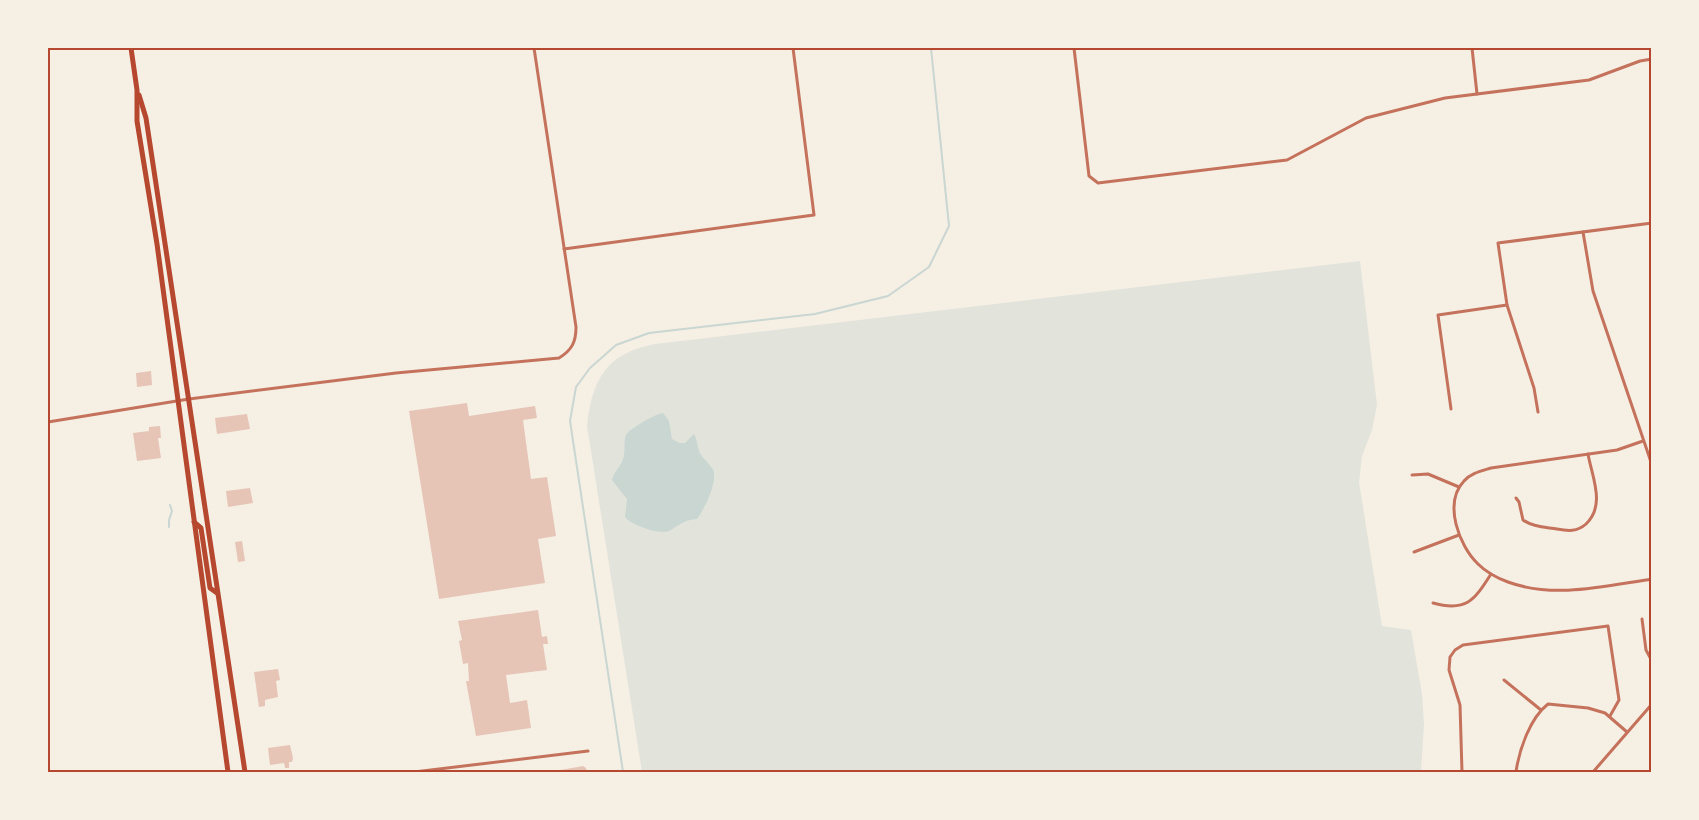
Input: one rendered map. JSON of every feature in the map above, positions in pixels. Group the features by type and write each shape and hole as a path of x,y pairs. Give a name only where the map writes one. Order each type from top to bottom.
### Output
{"main road":[{"path":"131,48 137,90 137,121 157,244 228,772"},
{"path":"137,90 146,118 245,772"},
{"path":"194,522 200,528 210,588 217,593"}],"street":[{"path":"48,422 189,399 396,373 559,358 572,348 576,338 534,48"},
{"path":"564,249 814,215 793,48"},
{"path":"1074,48 1089,176 1098,183 1287,160 1366,118 1445,98 1589,80 1652,58"},
{"path":"1472,48 1477,94"},
{"path":"1538,412 1534,388 1507,305 1498,243 1652,223"},
{"path":"1583,232 1593,291 1652,465"},
{"path":"1451,409 1438,315 1507,305"},
{"path":"1643,441 1617,450 1491,468 1474,473 1464,480 1459,487 1455,497 1455,514 1459,535 1478,564 1492,574 1509,582 1553,591 1573,591 1652,579"},
{"path":"1516,498 1519,502 1523,520 1529,524 1568,531 1584,526 1597,507 1597,497 1588,454"},
{"path":"1412,475 1428,474 1459,487"},
{"path":"1414,552 1459,535"},
{"path":"1432,604 1447,607 1466,605 1477,596 1492,574"},
{"path":"1642,619 1646,650 1652,660"},
{"path":"1462,772 1460,705 1449,670 1450,657 1454,650 1464,645 1608,626 1618,700 1610,716"},
{"path":"1504,680 1541,710"},
{"path":"1516,772 1518,761 1541,710 1548,704 1588,708 1610,716 1627,732"},
{"path":"1593,772 1652,704"},
{"path":"414,772 588,751"}],"shaded area":[{"path":"1360,261 1377,405 1372,430 1362,456 1359,482 1382,626 1411,630 1422,694 1424,724 1421,772 642,772 587,426 589,410 598,382 604,371 624,354 655,344"},
{"path":"663,413 669,421 672,439 685,443 694,434 700,453 714,473 713,486 707,502 697,519 686,521 667,532 642,527 628,520 625,517 627,499 612,480 624,456 628,432 654,416"}],"building":[{"path":"151,371 152,385 137,387 136,373"},
{"path":"467,403 469,416 535,406 537,418 523,420 531,479 547,477 556,536 538,539 545,583 439,599 409,411"},
{"path":"247,414 250,429 217,434 215,418"},
{"path":"160,426 161,438 158,438 161,458 137,461 133,433 149,431 149,427"},
{"path":"250,488 253,503 228,507 226,491"},
{"path":"242,541 245,561 238,562 235,542"},
{"path":"538,610 542,637 547,636 548,644 543,644 547,670 506,675 510,703 527,700 531,728 476,736 466,681 469,681 468,663 463,664 459,641 462,640 458,621"},
{"path":"278,669 280,680 276,681 278,697 265,700 265,706 259,707 254,672"},
{"path":"290,745 293,758 292,762 289,762 289,768 285,768 284,763 270,765 268,748"},
{"path":"583,766 587,772 549,772"}],"waterway":[{"path":"623,772 570,421 576,387 590,368 616,345 649,333 815,314 888,296 929,267 949,226 931,48"},
{"path":"169,527 172,511 170,505"}]}
